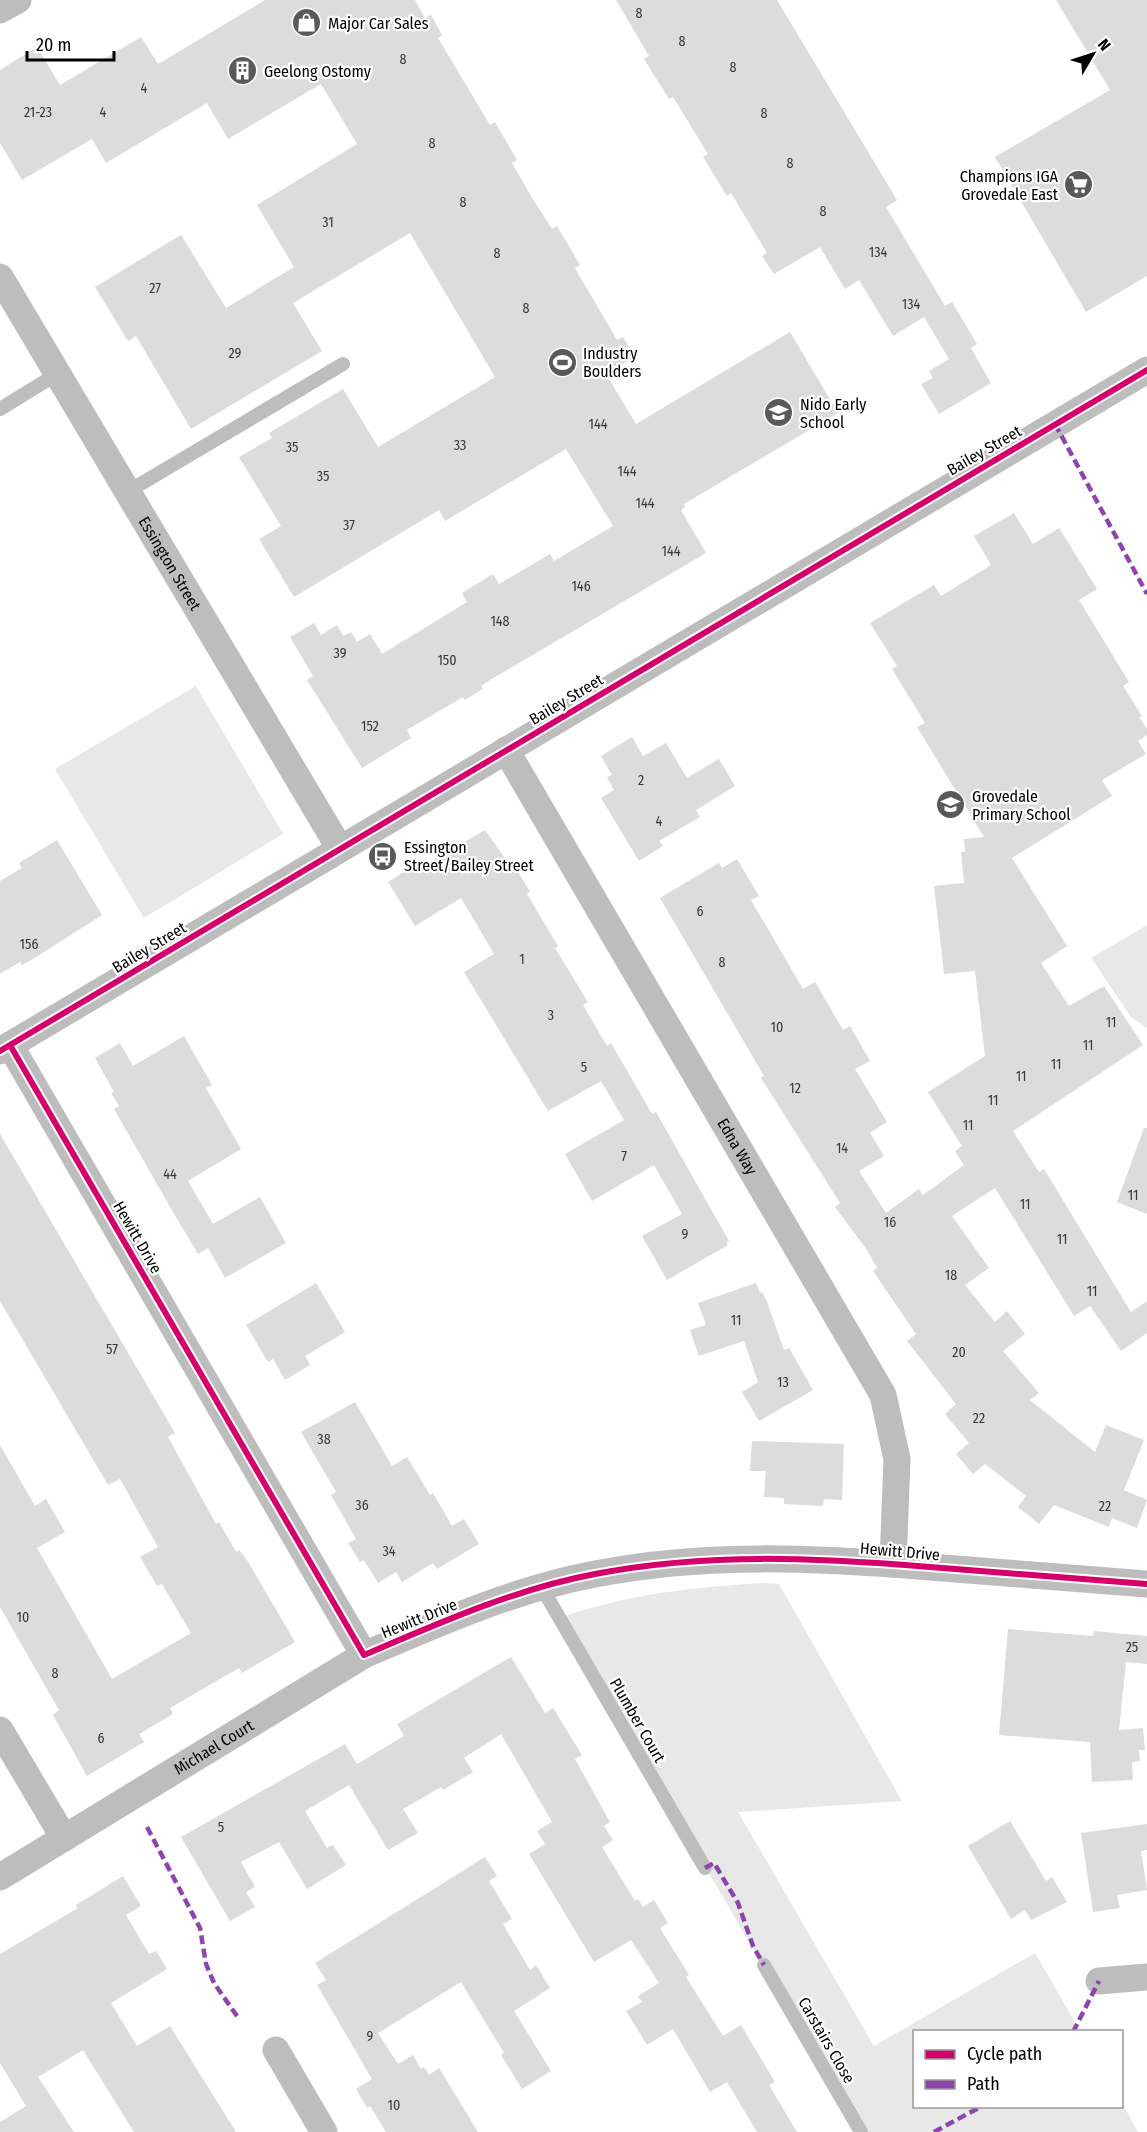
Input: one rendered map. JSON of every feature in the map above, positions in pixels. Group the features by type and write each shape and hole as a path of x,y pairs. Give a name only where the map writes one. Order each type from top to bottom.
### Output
{"street":[{"path":"0,10 18,0"},
{"name":"Essington Street","path":"0,277 340,849"},
{"name":"Bailey Street","path":"5,1048 1147,370"},
{"name":"Edna Way","path":"506,750 883,1395 897,1459 893,1564"},
{"name":"Hewitt Drive","path":"5,1048 364,1655 445,1621 542,1588 595,1574 714,1558 834,1559 1147,1584"},
{"name":"Michael Court","path":"0,1877 364,1655"},
{"path":"0,1730 64,1838"},
{"path":"1099,1981 1147,1977"},
{"path":"276,2050 324,2132"}],"lane":[{"path":"127,492 343,364"},
{"path":"0,409 57,374"},
{"name":"Plumber Court","path":"542,1588 705,1868"},
{"name":"Carstairs Close","path":"764,1965 861,2132"}],"shaded area":[{"path":"196,686 283,834 144,918 55,769"},
{"path":"1147,925 1147,1028 1131,1017 1091,958"},
{"path":"779,1584 902,1801 738,1812 874,2046 1035,1953 1079,2030 913,2030 913,2108 1123,2108 1123,2105 1138,2132 860,2132 560,1618 636,1597 714,1587"}],"building":[{"path":"265,0 415,0 425,18 431,15 442,35 438,38 490,125 495,122 517,160 512,163 531,196 552,229 557,226 580,265 575,268 617,340 623,337 635,357 606,374 636,424 790,332 838,413 684,504 685,507 681,510 706,553 490,680 481,686 483,689 465,700 463,697 407,730 411,738 362,768 307,680 313,676 290,637 314,623 321,635 337,625 343,636 351,632 357,642 370,634 382,654 467,602 462,593 493,574 499,584 550,554 554,561 613,526 566,449 445,521 439,510 294,597 259,539 281,526 239,457 272,438 269,433 343,389 378,447 495,377 410,233 293,303 322,351 191,429 136,336 128,341 95,287 181,235 226,308 294,267 257,205 357,144 321,84 228,139 207,103 106,163 92,139 22,180 0,143 0,70 37,47 60,85 141,37 158,64"},
{"path":"616,0 777,0 897,200 886,207 945,306 952,302 964,322 977,344 971,348 991,383 939,414 921,384 933,378 929,371 949,359 924,317 893,336 859,280 845,289 820,247 774,274 762,256 767,253 731,193 727,196 703,157 708,154 673,97 669,99 644,59 649,56"},
{"name":"Champions IGA Grovedale East","path":"1056,0 1147,0 1147,276 1086,312 995,157 1110,90"},
{"path":"1014,513 1033,544 1059,528 1097,589 1079,600 1129,682 1123,686 1142,716 1139,717 1147,729 1147,735 1138,741 1146,754 1102,780 1112,796 1012,858 1067,946 1041,963 1069,1006 1104,986 1143,1045 1013,1131 1039,1172 1044,1169 1131,1312 1147,1301 1147,1333 1121,1351 1090,1306 1074,1316 995,1188 952,1216 989,1268 965,1285 995,1322 1007,1311 1025,1334 1003,1351 1039,1393 1030,1400 1095,1452 1106,1425 1144,1440 1124,1490 1147,1500 1137,1528 1112,1518 1109,1527 1054,1505 1039,1524 1018,1507 1026,1496 985,1464 973,1474 956,1454 969,1443 945,1414 956,1404 907,1341 916,1334 873,1271 877,1268 867,1250 835,1207 840,1203 761,1078 764,1076 660,898 719,863 722,868 737,859 759,896 751,900 803,989 815,982 843,1030 850,1026 870,1061 855,1069 887,1122 870,1133 884,1156 859,1171 886,1213 919,1189 923,1195 964,1165 955,1151 962,1146 928,1092 985,1056 975,971 944,974 934,886 964,883 961,852 965,852 964,839 984,837 917,727 925,723 892,669 897,666 870,623 934,585 941,596 991,565 974,536"},
{"path":"632,737 643,756 666,743 687,778 719,759 735,786 696,810 700,817 659,841 663,846 639,861 601,798 614,790 607,777 612,775 601,756"},
{"path":"485,830 510,865 513,863 530,892 527,894 558,946 555,948 588,1002 583,1005 607,1046 611,1043 652,1114 656,1112 729,1241 726,1243 728,1245 667,1280 642,1236 682,1214 654,1165 592,1201 565,1154 624,1120 601,1081 548,1111 464,972 494,954 461,898 415,926 388,882 425,859 428,863"},
{"path":"57,840 102,915 33,959 22,965 20,962 0,974 0,881 22,868 19,863"},
{"path":"184,1036 212,1085 206,1088 241,1149 188,1181 213,1224 260,1197 286,1243 225,1278 208,1248 198,1254 173,1212 114,1109 119,1106 111,1093 114,1092 95,1058 120,1043 133,1066"},
{"path":"1144,1128 1147,1128 1147,1214 1117,1202"},
{"path":"0,1134 175,1433 168,1437 216,1524 219,1522 236,1552 239,1550 247,1560 295,1642 242,1673 239,1668 170,1708 173,1714 139,1734 144,1742 87,1776 53,1715 59,1710 0,1607 0,1445 35,1506 46,1499 65,1532 37,1548 112,1679 191,1633 162,1584 157,1586 140,1557 158,1547 120,1479 108,1485 0,1301"},
{"path":"316,1283 345,1332 305,1356 310,1365 285,1380 273,1359 268,1362 246,1325"},
{"path":"756,1283 760,1293 762,1292 766,1299 784,1350 789,1348 813,1390 759,1421 742,1392 758,1382 744,1341 699,1356 690,1330 706,1325 698,1303"},
{"path":"355,1402 392,1466 407,1457 430,1495 433,1493 452,1526 464,1519 479,1544 437,1569 433,1563 402,1582 396,1572 378,1583 364,1560 360,1562 348,1543 356,1539 331,1495 336,1492 301,1432"},
{"path":"752,1441 844,1444 842,1500 824,1499 823,1506 784,1504 784,1498 764,1497 766,1471 750,1471"},
{"path":"1008,1629 1093,1636 1094,1631 1147,1636 1147,1664 1126,1662 1119,1730 1143,1728 1145,1750 1139,1750 1140,1761 1132,1762 1133,1780 1092,1782 1090,1742 999,1735"},
{"path":"511,1657 545,1713 553,1708 582,1755 575,1759 610,1822 604,1826 613,1840 602,1847 635,1901 638,1899 643,1907 654,1900 668,1923 660,1928 689,1975 686,1977 723,2036 741,2025 775,2082 769,2085 797,2132 757,2132 727,2082 710,2092 673,2029 647,2045 626,2011 642,2002 638,1996 659,1983 631,1940 594,1962 529,1854 545,1844 537,1831 552,1822 501,1734 464,1758 473,1772 443,1790 441,1787 403,1809 418,1833 388,1850 349,1785 305,1811 327,1848 333,1845 346,1865 307,1889 279,1842 241,1862 255,1887 246,1892 255,1907 230,1921 181,1837 345,1744 357,1764 404,1736 397,1724"},
{"path":"1010,1821 1046,1881 1052,1877 1067,1902 1031,1920 1025,1910 1011,1919 968,1846"},
{"path":"1147,1824 1147,1850 1141,1851 1147,1890 1117,1895 1120,1908 1093,1912 1081,1833"},
{"path":"485,1857 497,1876 489,1881 512,1919 503,1924 530,1970 536,1965 550,1988 514,2011 551,2071 522,2089 501,2055 504,2053 461,1982 378,2033 398,2064 413,2055 421,2069 424,2067 429,2075 439,2068 478,2132 386,2132 370,2106 367,2108 356,2089 372,2079 317,1985 326,1980 315,1963"},
{"path":"123,1876 141,1906 126,1915 149,1954 156,1951 167,1969 111,2003 137,2046 170,2026 236,2132 134,2132 83,2050 38,2077 74,2132 0,2132 0,2122 26,2106 0,2063 0,1954 78,1908 76,1905"}],"marked path":[{"path":"1055,424 1147,594"},
{"path":"147,1827 200,1928 206,1964 214,1983 239,2019"},
{"path":"705,1868 714,1863 738,1903 753,1946 764,1965"},
{"path":"1074,2030 1099,1981"},
{"path":"934,2132 978,2108"}],"cycle path":[{"path":"0,1051 1147,370"},
{"path":"10,1045 364,1655 478,1608 536,1588 595,1574 679,1562 804,1559 1147,1584"}],"place":[{"name":"Major Car Sales","path":"307,23"},
{"name":"Geelong Ostomy","path":"243,71"},
{"name":"Champions IGA Grovedale East","path":"1079,185"},
{"name":"Industry Boulders","path":"562,362"},
{"name":"Nido Early School","path":"779,413"},
{"name":"Grovedale Primary School","path":"951,805"},
{"name":"Essington Street/Bailey Street","path":"383,856"}]}
